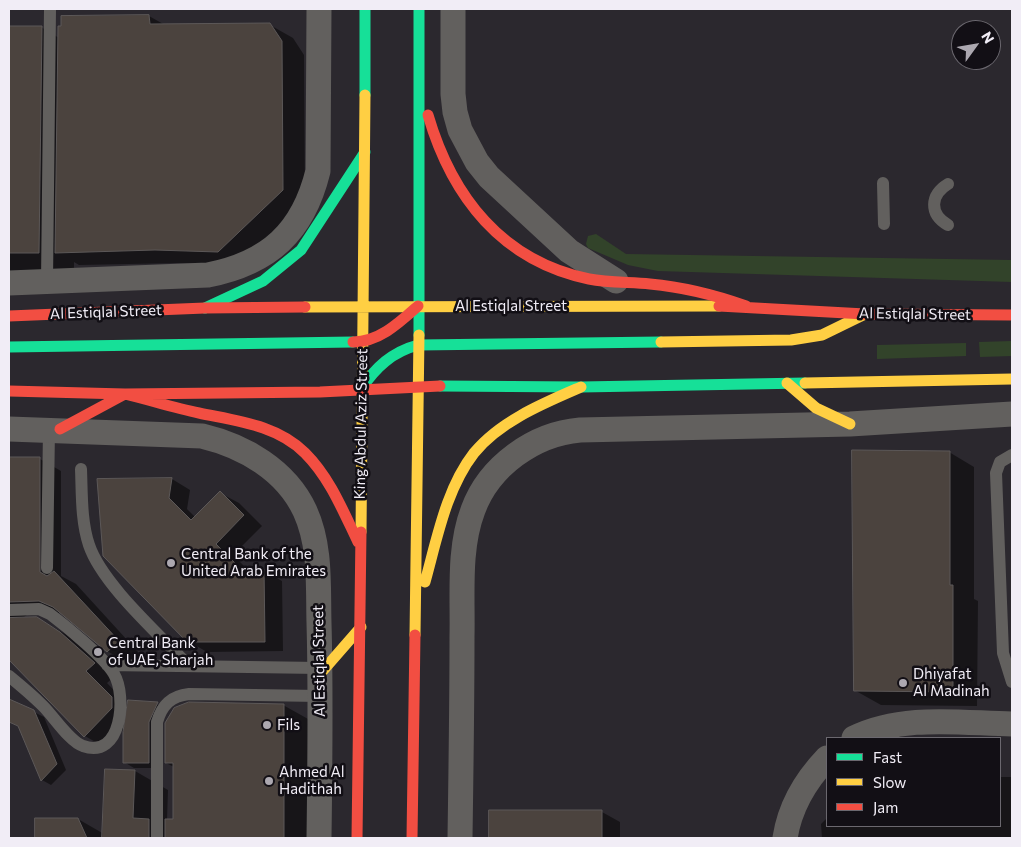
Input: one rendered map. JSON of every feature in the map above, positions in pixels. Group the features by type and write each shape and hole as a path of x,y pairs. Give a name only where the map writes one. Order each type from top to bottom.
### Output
{"main road":[{"name":"King Abdul Aziz Street","path":"357,838 361,627 362,342 366,152 365,9"},
{"path":"412,838 419,386 419,9"},
{"path":"420,74 432,132 438,150 455,184 478,215 508,242 541,263 573,276 698,290 746,306"},
{"path":"205,308 262,281 301,250 366,152"},
{"name":"Al Estiqlal Street","path":"9,316 205,308 363,306 746,306 865,314 1012,315"},
{"path":"9,347 362,342 393,329 418,306"},
{"path":"362,389 382,363 406,348 418,345 791,340 822,335 865,314"},
{"path":"9,391 125,394 320,392 419,386 581,387 1012,379"},
{"path":"787,383 816,408 850,424"},
{"path":"415,615 444,520 465,465 479,448 505,427 532,409 581,387"},
{"path":"55,429 125,394 189,410 255,423 280,434 303,451 328,482 360,545"},
{"path":"320,679 361,627"}],"street":[{"path":"453,9 453,94 455,112 460,130 477,162 489,177 569,252 619,282"},
{"path":"9,283 208,275 245,265 272,250 303,215 312,194 319,163 315,14"},
{"path":"460,838 462,585 466,532 482,490 499,468 522,451 565,432 625,428 850,424 1012,414"},
{"name":"Al Estiqlal Street","path":"9,429 55,429 202,436 223,441 261,460 292,491 304,509 313,530 317,552 320,679 319,838"},
{"path":"856,737 881,727 909,722 1012,724"},
{"path":"785,838 796,799 811,775 826,759"}],"lane":[{"path":"47,281 50,9"},
{"path":"883,183 884,224"},
{"path":"948,184 940,189 935,196 933,205 935,213 941,221 948,225"},
{"path":"48,568 55,429"},
{"path":"1012,455 1000,462 996,473 1008,654 1012,682"},
{"path":"81,469 84,528 101,572 188,666"},
{"path":"9,610 33,609 45,611 114,673 119,688 118,728 108,743 91,748 74,741 43,706 9,676"},
{"path":"106,665 188,666 320,679"},
{"path":"158,838 157,722 164,705 172,699 189,694 320,679"}],"green space":[{"path":"596,234 626,254 1012,260 1012,282 658,271 628,265 588,248 586,244 588,236"},
{"path":"1012,341 1012,356 980,357 979,342"},
{"path":"966,343 966,356 877,359 877,345"}],"building":[{"path":"149,15 150,24 270,23 282,41 283,190 218,252 155,250 55,253 58,26 61,26 61,16"},
{"path":"9,26 42,26 39,253 9,253"},
{"path":"852,450 950,451 950,585 953,585 953,692 854,691"},
{"path":"9,457 40,457 40,572 47,576 54,571 119,641 107,652 53,607 39,601 9,602"},
{"name":"Central Bank of the United Arab Emirates","path":"172,478 169,498 191,520 220,491 244,515 216,544 243,571 264,569 265,642 187,642 103,556 97,479"},
{"path":"37,617 60,632 95,663 86,671 112,697 112,708 84,737 9,660 9,618"},
{"path":"9,699 34,710 57,764 41,781 18,726 9,722"},
{"path":"128,700 158,702 149,722 149,763 123,763 123,732"},
{"path":"189,702 284,704 284,838 165,838 165,819 173,819 173,763 165,763 165,723 174,708"},
{"path":"105,769 135,770 133,818 149,819 149,838 102,838"},
{"path":"489,810 602,810 602,838 489,838"},
{"path":"35,818 78,818 87,838 35,838"}],"traffic: fast":[{"path":"365,9 365,95"},
{"path":"419,9 419,335"},
{"path":"205,308 263,281 301,250 365,152"},
{"path":"9,347 353,342"},
{"path":"361,389 385,361 400,352 418,345 661,342"},
{"path":"440,386 581,387 805,383"}],"traffic: slow":[{"path":"361,532 365,95"},
{"path":"305,307 719,306"},
{"path":"661,342 791,340 822,335 865,314"},
{"path":"415,635 419,335"},
{"path":"805,383 1012,379"},
{"path":"787,383 816,408 850,424"},
{"path":"425,582 449,498 464,467 474,453 496,431 510,422 538,406 581,387"},
{"path":"320,674 361,627"}],"traffic: jam":[{"path":"428,115 438,145 451,173 467,198 485,221 506,241 531,257 558,270 589,279 687,289 746,306"},
{"path":"353,342 371,339 380,335 396,325 418,306"},
{"path":"719,306 865,314 1012,315"},
{"path":"9,316 205,308 305,307"},
{"path":"9,391 125,394 320,392 440,386"},
{"path":"60,429 125,394"},
{"path":"125,394 180,409 242,422 282,436 305,453 322,473 358,542"},
{"path":"357,838 361,532"},
{"path":"412,838 415,635"}],"place":[{"name":"Central Bank of the United Arab Emirates","path":"171,563"},
{"name":"Central Bank of UAE, Sharjah","path":"98,652"},
{"name":"Dhiyafat Al Madinah","path":"903,683"},
{"name":"Fils","path":"267,725"},
{"name":"Ahmed Al Hadithah","path":"269,781"}]}
